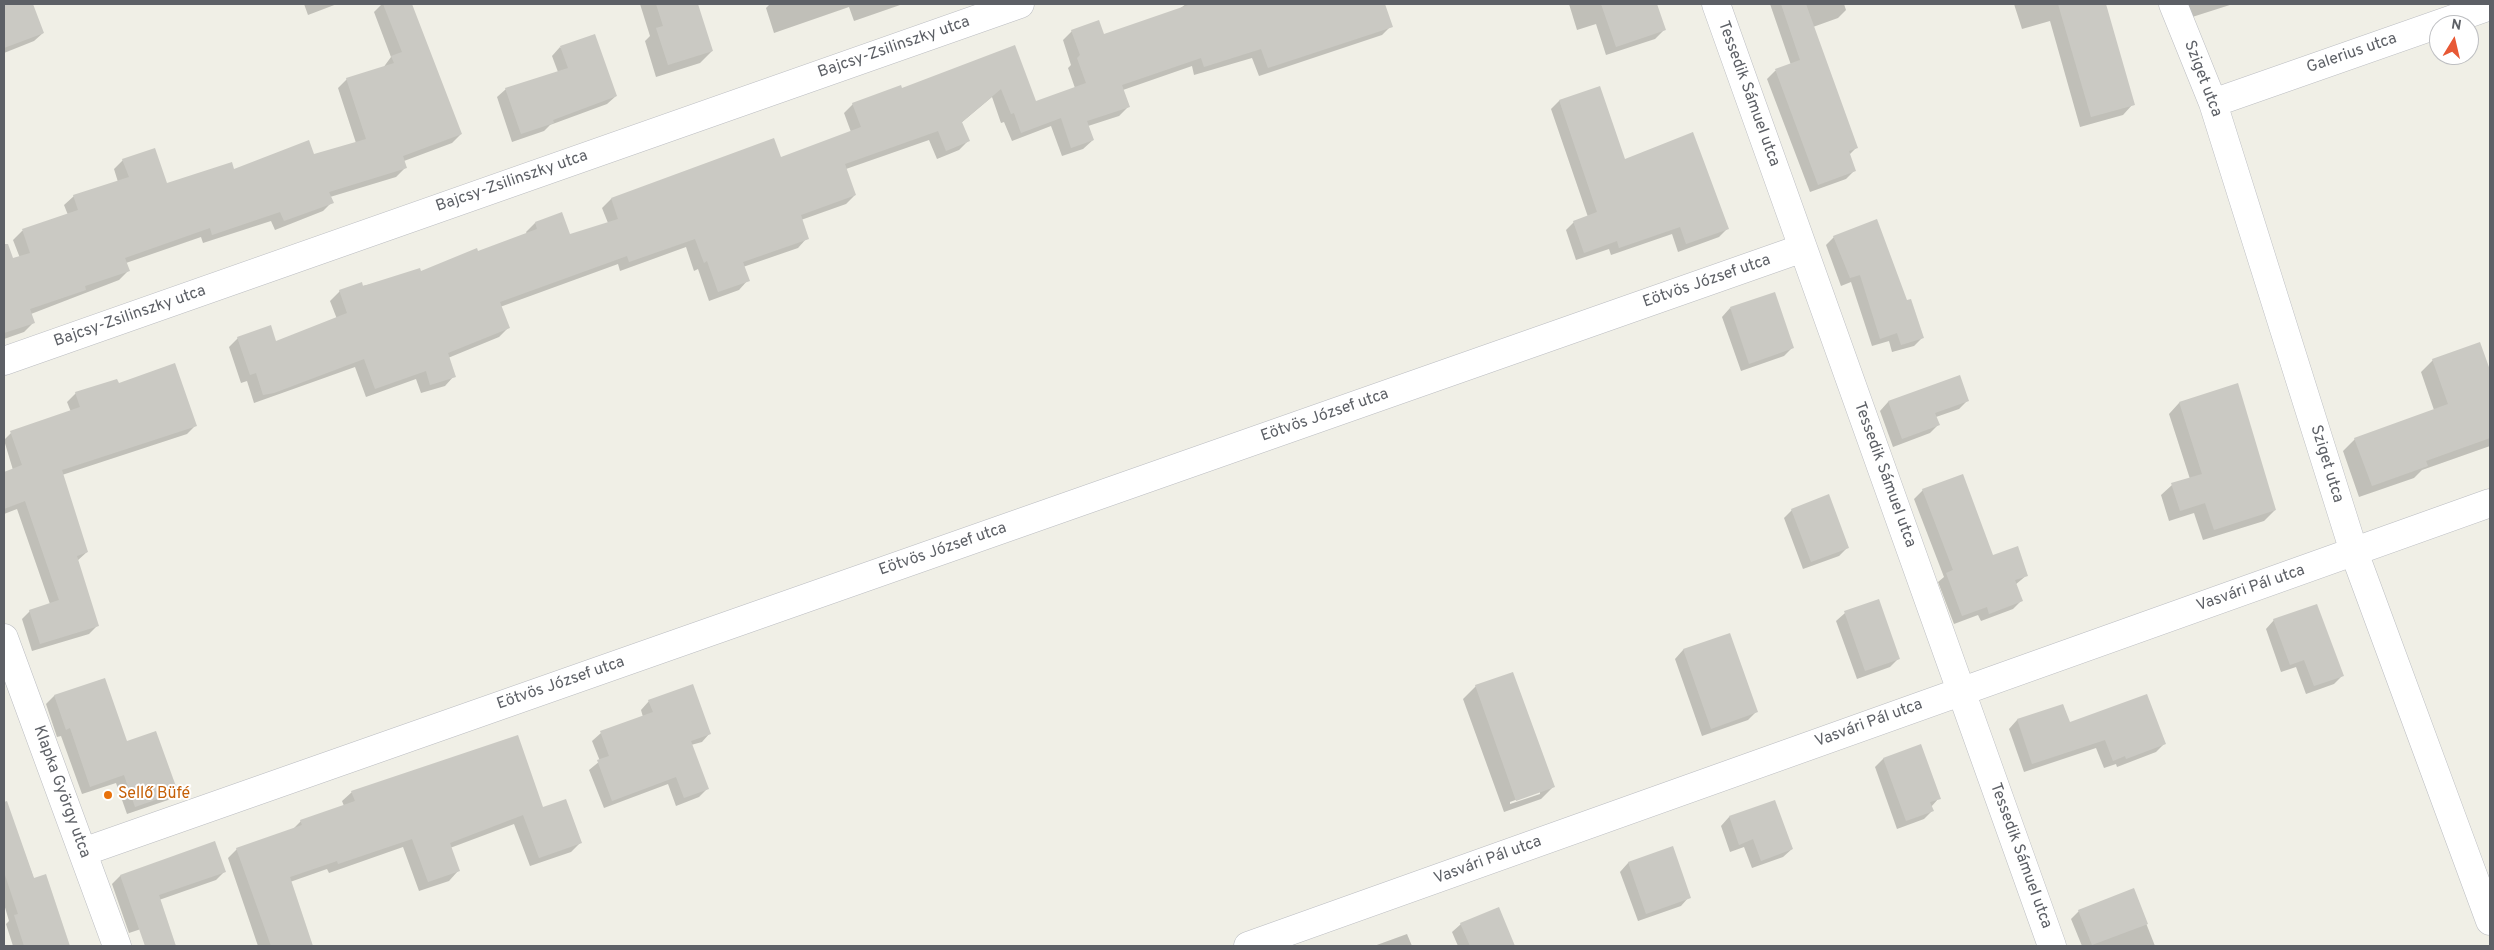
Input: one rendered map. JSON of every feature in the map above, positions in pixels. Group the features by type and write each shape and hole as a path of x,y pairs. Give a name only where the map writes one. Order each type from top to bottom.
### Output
{"street":[{"name":"Bajcsy-Zsilinszky utca","path":"4,361 1020,4"},
{"name":"Tessedik Sámuel utca","path":"1716,4 2052,946"},
{"name":"Sziget utca","path":"2172,4 2213,103 2354,552 2490,921"},
{"name":"Galerius utca","path":"2213,103 2490,6"},
{"name":"Eötvös József utca","path":"83,852 1803,248"},
{"name":"Vasvári Pál utca","path":"1248,946 2490,503"},
{"name":"Klapka György utca","path":"4,638 117,946"}],"building":[{"path":"4,4 33,4 44,33 4,48"},
{"path":"383,4 412,4 462,134 403,156 407,168 329,192 334,203 284,221 280,212 212,235 210,228 125,258 130,271 85,286 86,290 30,309 35,323 4,333 4,244 8,244 13,258 30,253 22,229 78,210 73,195 129,177 122,159 155,148 167,183 232,162 234,169 309,140 314,154 366,139 346,78 394,63 391,56 402,52"},
{"path":"656,4 698,4 713,51 668,65 656,28 663,26"},
{"path":"1191,4 1385,4 1393,27 1268,68 1261,49 1204,67 1201,58 1122,85 1130,107 1087,121 1094,140 1071,148 1061,118 1021,133 1014,113 1011,114 1001,89 962,122 970,141 946,151 938,131 845,164 856,195 801,215 809,239 743,262 750,281 718,292 707,261 704,263 695,239 629,262 627,256 500,302 510,328 448,353 456,377 430,385 426,371 375,389 364,359 274,393 263,395 256,373 250,375 237,337 271,325 276,341 347,313 339,290 362,282 363,286 420,268 421,271 477,248 478,251 537,229 535,222 562,212 570,234 618,219 611,198 774,138 781,157 861,127 852,103 901,85 902,88 1015,45 1036,101 1086,83 1077,58 1080,55 1071,30 1099,20 1104,34"},
{"path":"1601,4 1657,4 1666,30 1616,47"},
{"path":"1781,4 1806,4 1858,148 1849,151 1856,171 1818,185 1775,69 1800,60"},
{"path":"2058,4 2106,4 2135,105 2091,117"},
{"path":"595,34 617,96 553,120 554,123 521,134 505,88 568,68 560,46"},
{"path":"1600,86 1625,159 1693,132 1729,229 1686,244 1680,227 1619,248 1617,241 1584,253 1573,221 1597,212 1559,100"},
{"path":"1877,219 1907,300 1911,299 1924,338 1901,345 1897,333 1880,339 1860,275 1850,278 1833,236"},
{"path":"1775,292 1794,348 1749,364 1730,307"},
{"path":"2480,342 2490,370 2490,438 2426,461 2428,466 2372,486 2354,438 2448,404 2432,359"},
{"path":"175,363 197,426 62,470 88,552 77,556 99,626 40,644 29,610 59,600 25,501 4,509 4,472 22,465 10,431 80,407 75,392 117,379 119,383"},
{"path":"1960,375 1969,401 1935,413 1940,425 1902,439 1888,401"},
{"path":"2238,383 2276,510 2214,530 2205,503 2180,511 2171,483 2202,474 2179,402"},
{"path":"1963,474 1993,555 2018,546 2028,576 2015,580 2023,601 1989,614 1987,607 1962,616 1946,573 1953,570 1922,489"},
{"path":"1829,494 1849,548 1811,562 1791,509"},
{"path":"1879,599 1900,659 1865,671 1844,611"},
{"path":"2317,604 2344,676 2314,686 2304,660 2290,665 2273,619"},
{"path":"1730,633 1758,712 1711,729 1683,649"},
{"path":"1513,672 1555,787 1516,801 1475,685"},
{"path":"105,678 127,741 156,731 178,792 135,807 124,775 90,787 70,728 66,730 54,695"},
{"path":"693,684 711,734 691,741 709,789 684,798 676,777 612,801 597,760 609,756 600,731 653,712 648,700"},
{"path":"2147,694 2166,744 2126,759 2125,756 2113,761 2105,740 2032,764 2017,719 2063,704 2070,722"},
{"path":"518,735 543,807 566,799 582,843 539,858 523,815 450,843 460,871 428,882 412,839 338,864 337,861 290,877 313,946 271,946 236,848 302,825 300,820 355,801 351,791"},
{"path":"1921,744 1941,799 1930,802 1934,811 1906,821 1883,758"},
{"path":"1775,800 1793,849 1761,861 1753,839 1739,845 1729,816"},
{"path":"7,801 34,878 46,874 70,946 24,946 14,915 18,914 4,872 4,802"},
{"path":"215,841 226,872 159,895 176,946 145,946 120,875"},
{"path":"1673,846 1691,898 1646,914 1628,862"},
{"path":"2134,888 2148,924 2092,945 2078,910"},
{"path":"1499,907 1515,946 1470,946 1460,923"}],"place":[{"name":"Sellő Büfé","path":"108,795"}]}
